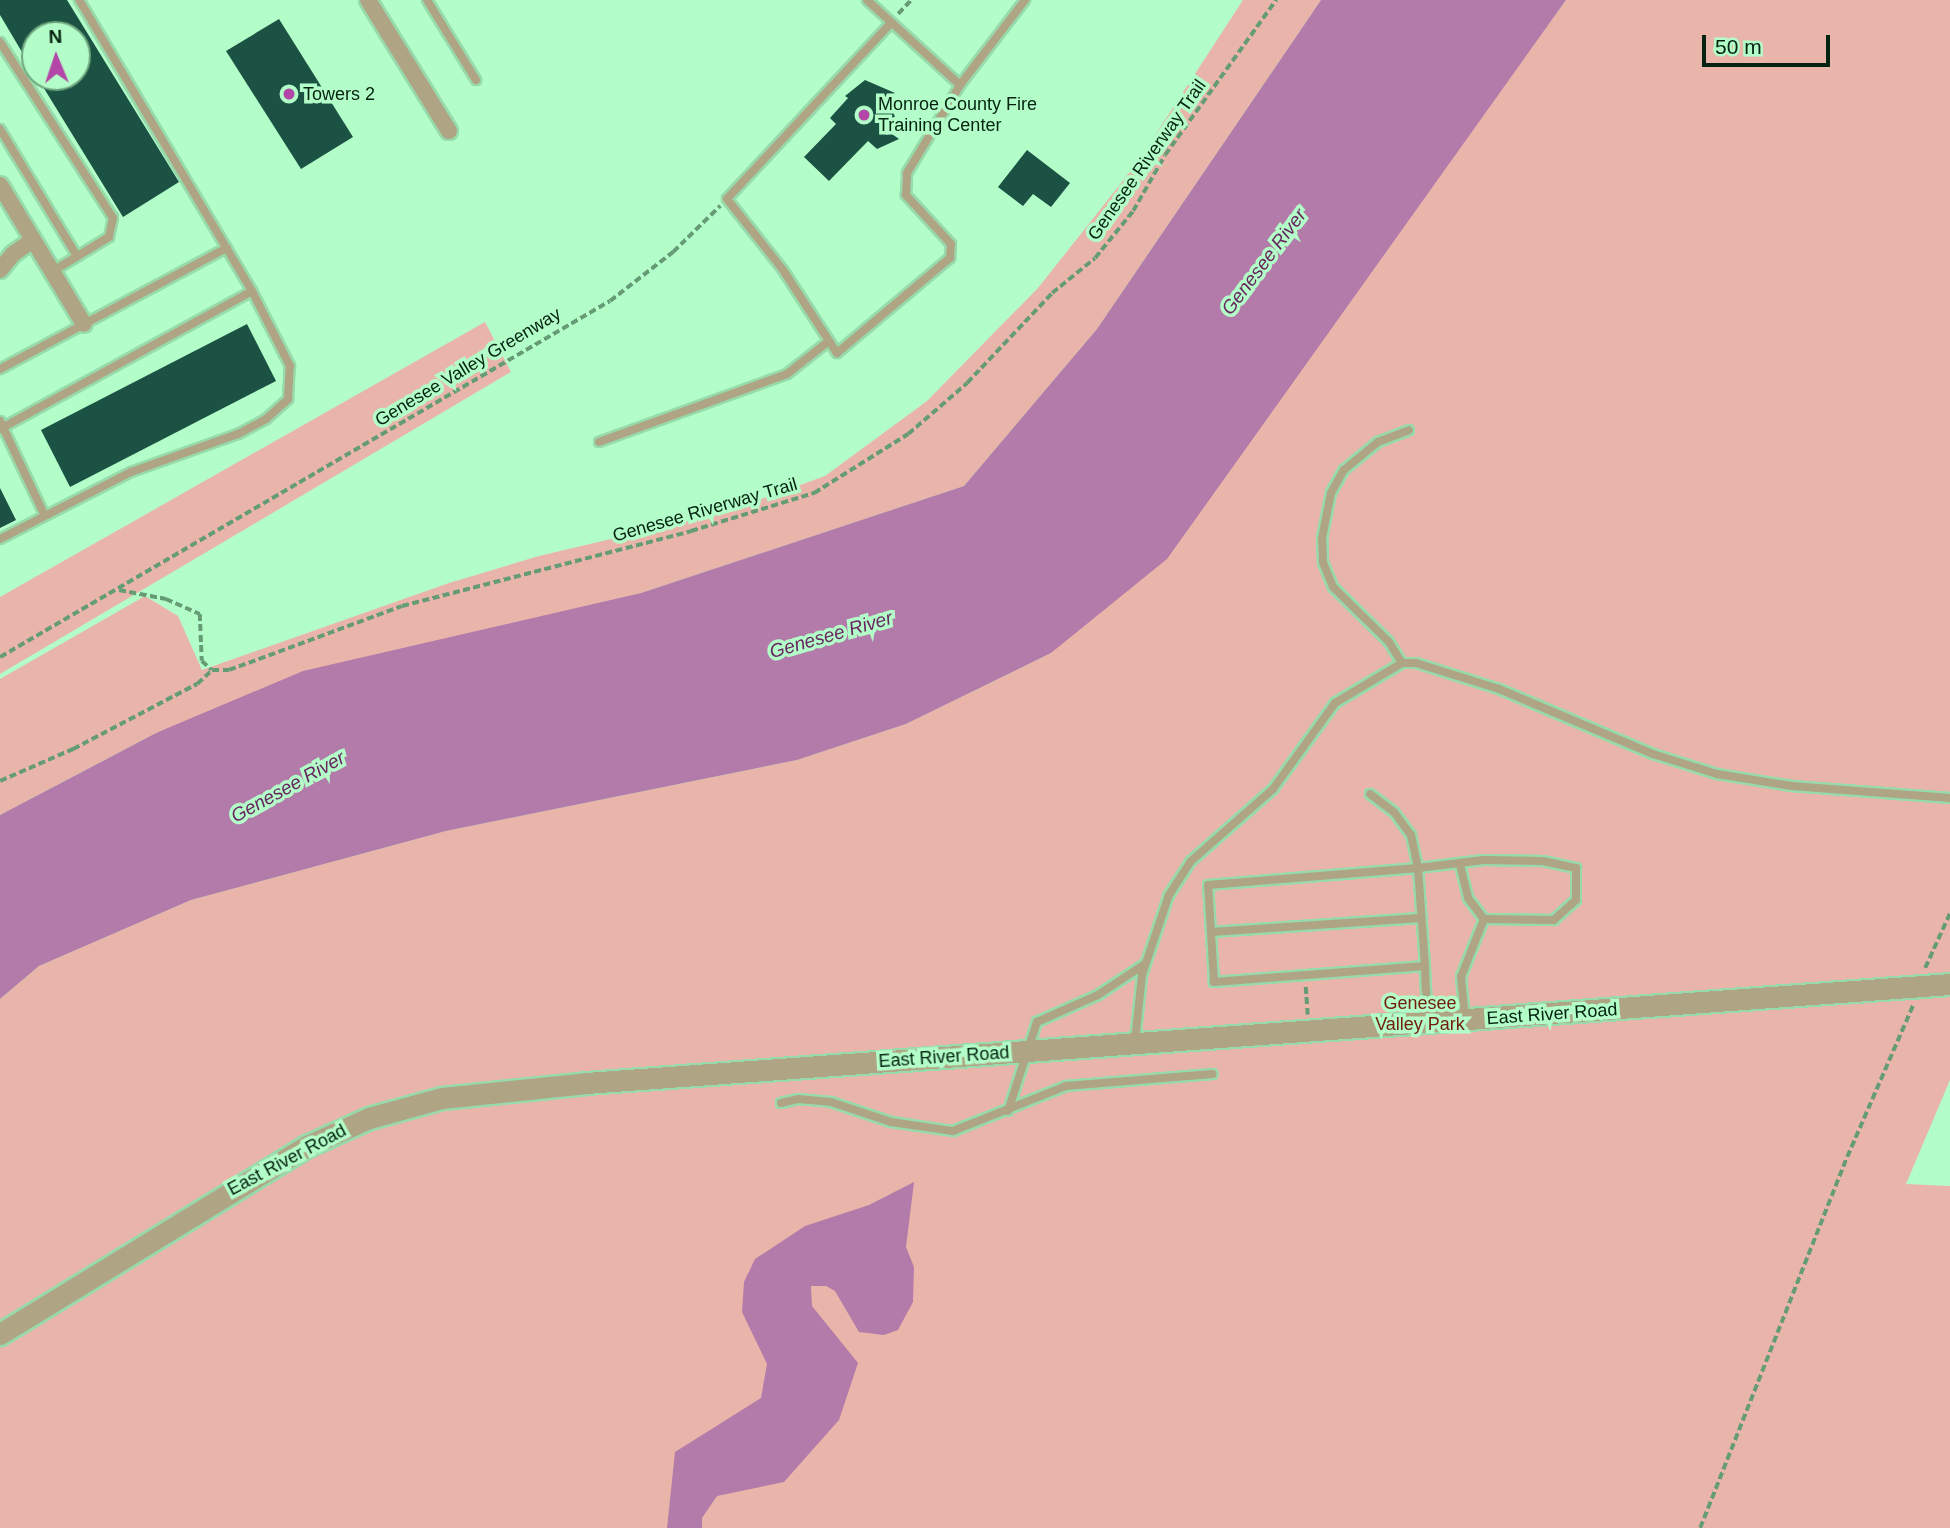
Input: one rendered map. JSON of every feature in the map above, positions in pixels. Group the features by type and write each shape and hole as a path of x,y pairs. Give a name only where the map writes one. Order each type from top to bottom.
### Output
{"street":[{"path":"368,0 449,131"},
{"path":"0,185 84,324"},
{"path":"0,270 13,254 33,240"},
{"name":"East River Road","path":"0,1334 289,1156 391,1111 442,1098 516,1089 1950,984"}],"lane":[{"path":"0,539 131,471 238,434 266,419 288,399 290,366 251,291 79,0"},
{"path":"427,0 476,80"},
{"path":"867,0 890,24 960,85"},
{"path":"890,24 727,199 783,270 837,353 950,258 951,244 906,195 907,173 960,85 1025,0"},
{"path":"0,42 113,218 109,237 52,271"},
{"path":"0,129 78,256"},
{"path":"0,369 227,248"},
{"path":"44,514 1,426 251,291"},
{"path":"599,442 787,374 829,341"},
{"path":"1402,663 1388,641 1333,587 1323,562 1322,538 1331,493 1344,470 1378,442 1409,430"},
{"path":"1134,1044 1145,964 1169,895 1191,861 1273,789 1335,703 1402,663 1416,663 1499,689 1653,754 1708,772 1792,786 1950,798"},
{"path":"1370,794 1394,812 1412,835 1418,868 1429,1023"},
{"path":"1425,966 1214,982 1208,885 1460,866 1484,860 1543,861 1576,868 1576,900 1554,920 1484,919"},
{"path":"1460,866 1468,898 1484,919"},
{"path":"1211,932 1422,918"},
{"path":"1465,1020 1461,977 1484,919"},
{"path":"1008,1111 1037,1022 1098,995 1145,964"},
{"path":"781,1103 798,1099 831,1102 891,1122 953,1131 1066,1086 1213,1074"}],"path":[{"name":"Genesee Riverway Trail","path":"212,670 239,668 423,600 789,503 841,479 908,433 967,383 1052,293 1095,258 1133,211 1165,155 1276,0"},
{"name":"Genesee Valley Greenway","path":"0,657 119,590 610,301 673,252 727,199"},
{"path":"0,781 73,749 197,684 212,670 202,661 200,614 166,599 119,590"},
{"path":"1700,1528 1950,913"},
{"path":"1307,998 1309,1020"}],"green space":[{"path":"1243,0 1321,0 1097,329 964,486 641,593 156,733 0,815 0,679 145,596 178,616 202,670 449,583 539,556 725,512 825,476 927,401 1038,288 1137,163"},
{"name":"Genesee Valley Park","path":"1566,0 1950,0 1950,1080 1906,1184 1950,1186 1950,1528 0,1528 0,999 39,966 191,900 446,831 797,760 906,724 1051,653 1474,126"},
{"path":"485,322 511,372 0,674 0,597"}],"water":[{"name":"Genesee River","path":"1321,0 1566,0 1167,559 1051,653 906,724 797,760 446,831 191,900 39,966 0,999 0,815 156,733 303,671 641,593 964,486 1097,329"},
{"path":"914,1182 906,1247 914,1267 913,1302 898,1330 884,1335 859,1332 835,1291 826,1286 811,1286 812,1306 858,1363 839,1420 784,1482 717,1496 702,1518 702,1528 667,1528 675,1452 761,1398 767,1364 742,1312 744,1282 755,1259 805,1226 869,1205"}],"building":[{"path":"0,0 67,0 80,21 21,21 21,50 0,15"},
{"name":"Towers 2","path":"279,19 353,137 301,169 226,51"},
{"path":"91,39 179,182 123,217 46,91 91,91"},
{"name":"Monroe County Fire Training Center","path":"865,80 895,93 890,98 896,122 892,134 899,139 877,149 868,141 829,181 804,157 836,124 830,118 848,98 845,96"},
{"path":"1027,150 1070,183 1051,207 1033,194 1023,206 998,187"},
{"path":"247,324 276,381 70,487 41,430"},
{"path":"0,488 16,520 0,528"}],"place":[{"name":"Towers 2","path":"289,94"},
{"name":"Monroe County Fire Training Center","path":"864,115"}]}
